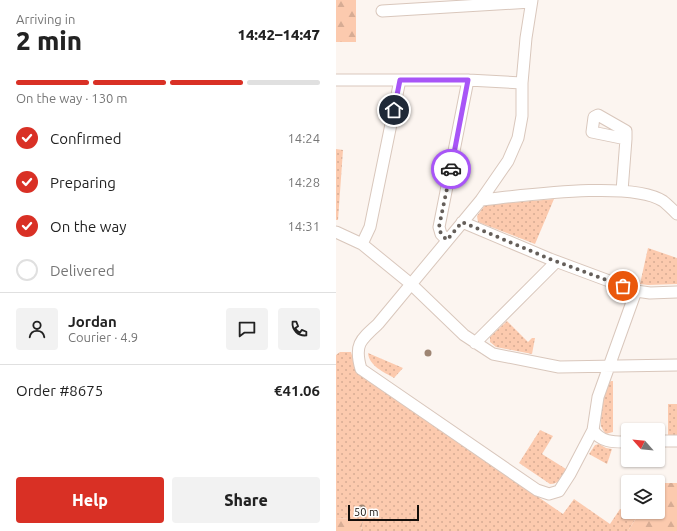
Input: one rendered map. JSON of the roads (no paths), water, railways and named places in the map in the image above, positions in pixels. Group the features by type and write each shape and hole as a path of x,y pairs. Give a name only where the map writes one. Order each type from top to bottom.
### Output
{"street":[{"path":"382,11 531,1 522,83 522,116 518,138 508,161 481,200 358,346 358,358 361,369 537,490 549,494 559,491 570,474 593,430 598,397 636,291"},
{"path":"336,80 468,80 522,83"},
{"path":"362,244 370,227 400,80"},
{"path":"447,240 441,234 439,227 468,80"},
{"path":"622,191 626,139"},
{"path":"481,200 576,191 622,191 642,194 663,201 677,214"},
{"path":"462,222 556,262 636,291 650,293 677,292"},
{"path":"336,232 362,244 411,284 464,335 492,354 559,367 677,365"},
{"path":"476,343 556,262"},
{"path":"593,430 596,435 607,442 621,442"},
{"path":"665,441 677,441"}]}
